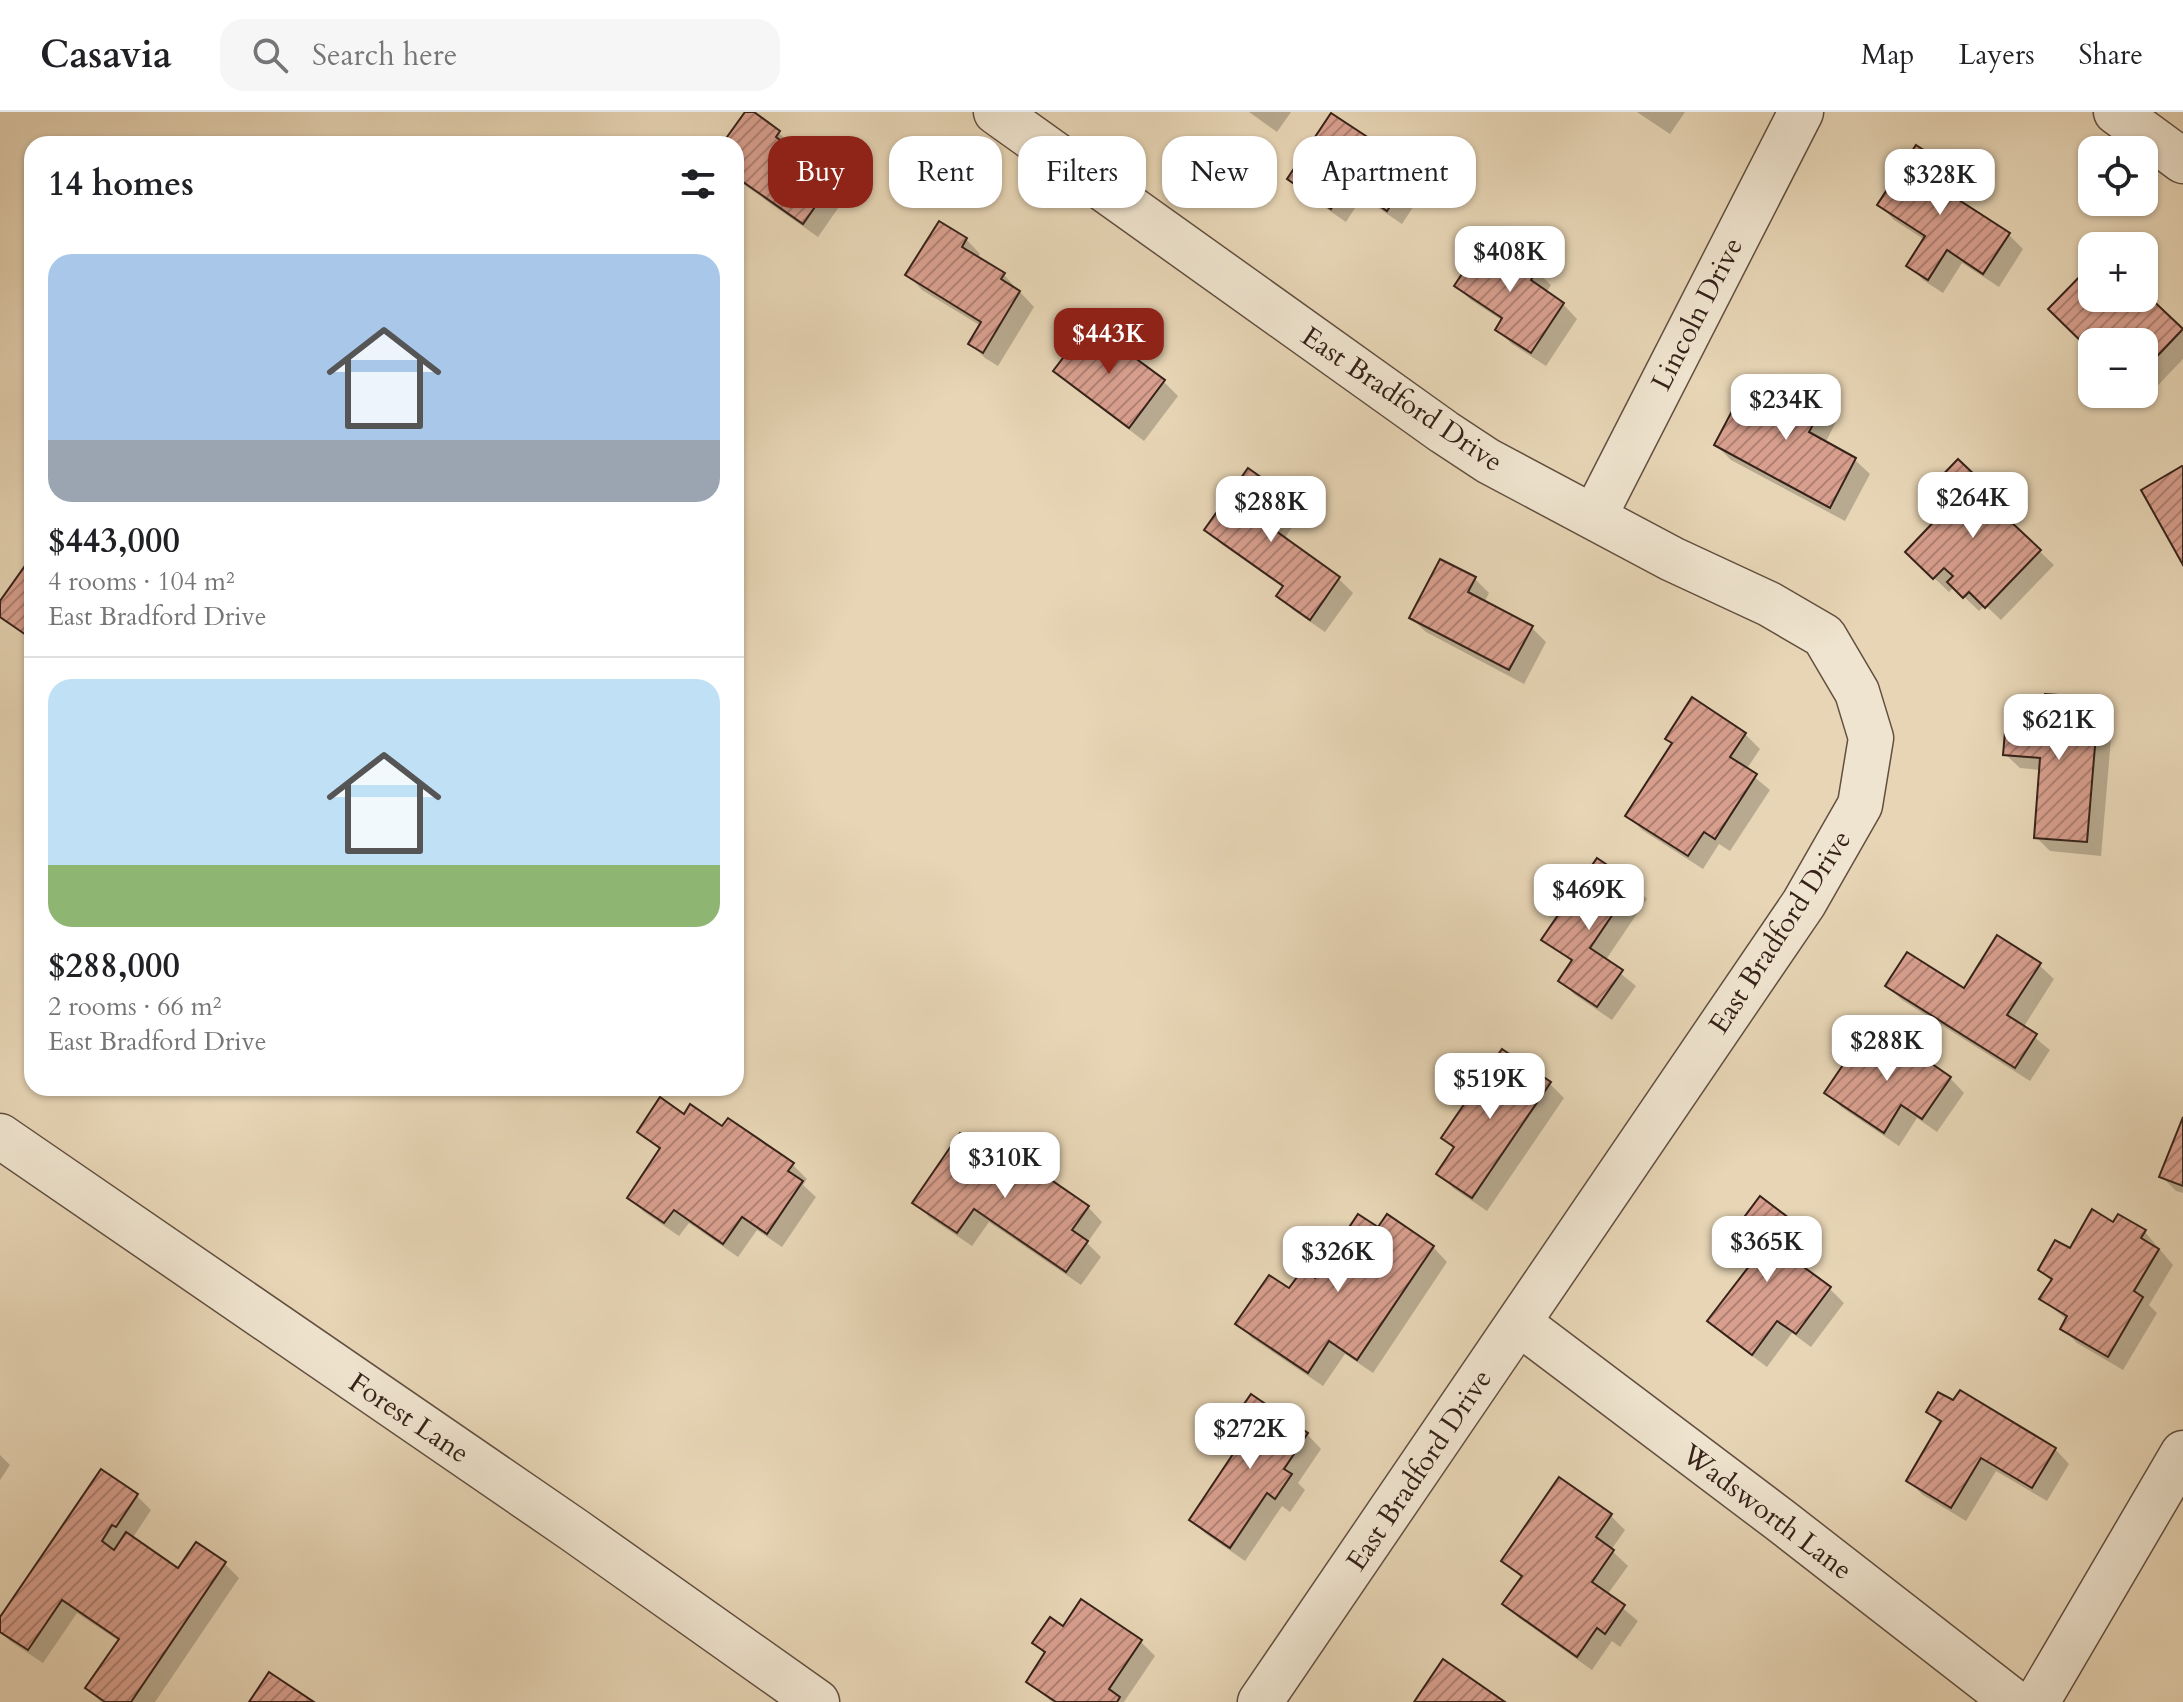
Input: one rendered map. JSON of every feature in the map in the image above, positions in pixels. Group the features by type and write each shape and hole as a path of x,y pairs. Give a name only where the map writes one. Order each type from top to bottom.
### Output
{"street":[{"name":"East Bradford Drive","path":"996,112 1488,461 1672,559 1769,604 1824,636 1857,692 1871,738 1860,805 1804,903 1260,1702"},
{"name":"Lincoln Drive","path":"1594,517 1801,112"},
{"path":"2116,112 2183,161"},
{"name":"Forest Lane","path":"0,1136 574,1530 817,1702"},
{"name":"Wadsworth Lane","path":"1519,1323 2014,1702"},
{"path":"2037,1702 2183,1453"}],"building":[{"path":"745,112 754,112 780,131 777,136 768,136 768,199 744,183 744,136 728,136"},
{"path":"1331,113 1366,136 1316,136"},
{"path":"1916,145 1955,170 1942,189 2010,233 1983,274 1947,250 1928,280 1906,266 1925,236 1877,205"},
{"path":"780,208 814,208 803,224"},
{"path":"939,221 967,238 962,247 1005,273 1001,279 1020,291 983,353 968,344 981,322 905,275"},
{"path":"1487,236 1538,269 1531,280 1564,303 1531,353 1495,330 1502,318 1454,286"},
{"path":"2078,278 2078,312 2158,312 2158,305 2183,329 2158,355 2158,328 2078,328 2078,338 2048,309"},
{"path":"1089,324 1165,380 1129,428 1053,371"},
{"path":"1770,377 1823,406 1809,432 1856,458 1830,508 1714,445 1740,396 1756,404"},
{"path":"1958,459 2001,500 1994,506 2041,550 1985,608 1969,592 1963,598 1947,582 1953,576 1944,568 1933,579 1905,552 1945,510 1954,518 1961,512 1933,485"},
{"path":"2183,467 2183,565 2141,490"},
{"path":"1248,468 1289,497 1269,526 1340,577 1310,620 1276,596 1283,586 1204,530"},
{"path":"1440,559 1476,577 1468,592 1533,626 1509,670 1409,618"},
{"path":"24,567 24,634 0,617 0,601"},
{"path":"2045,694 2099,698 2087,842 2034,838 2040,758 2003,755 2007,709 2044,712"},
{"path":"1692,697 1746,733 1730,757 1757,774 1715,839 1704,832 1688,856 1625,816 1672,743 1665,739"},
{"path":"1597,858 1634,883 1590,948 1623,970 1597,1007 1558,981 1572,960 1541,940"},
{"path":"1997,935 2041,963 2007,1015 2037,1034 2015,1068 1885,986 1907,952 1964,988"},
{"path":"1881,1029 1951,1077 1922,1119 1901,1105 1884,1133 1824,1093 1849,1056 1859,1062"},
{"path":"1502,1049 1551,1082 1472,1198 1436,1174 1454,1147 1441,1138"},
{"path":"660,1097 684,1114 690,1104 722,1126 728,1118 794,1163 788,1171 803,1181 767,1234 742,1217 723,1244 674,1210 664,1223 627,1198 660,1148 637,1132"},
{"path":"2183,1117 2183,1186 2159,1177"},
{"path":"960,1133 992,1154 999,1144 1089,1206 1072,1230 1088,1241 1066,1272 974,1209 957,1233 912,1203"},
{"path":"1760,1196 1793,1221 1775,1246 1831,1287 1796,1334 1777,1321 1752,1355 1707,1321 1760,1252 1733,1232"},
{"path":"2092,1209 2113,1222 2118,1214 2146,1230 2141,1238 2159,1249 2134,1291 2143,1297 2108,1357 2060,1329 2067,1316 2039,1299 2052,1279 2038,1270 2055,1240 2070,1248"},
{"path":"1358,1214 1378,1227 1387,1214 1434,1246 1357,1360 1329,1341 1308,1373 1235,1324 1269,1275 1289,1288 1303,1269 1315,1278"},
{"path":"1960,1390 2056,1448 2032,1488 1981,1458 1951,1508 1906,1481 1941,1421 1926,1412 1938,1392 1953,1400"},
{"path":"1251,1394 1308,1433 1284,1469 1292,1474 1275,1499 1267,1493 1230,1548 1189,1520 1247,1433 1231,1423"},
{"path":"101,1469 138,1494 116,1527 112,1525 102,1541 114,1550 126,1532 178,1568 196,1542 226,1562 131,1702 105,1702 85,1688 119,1639 62,1600 28,1650 0,1632 0,1617"},
{"path":"1559,1477 1612,1514 1596,1537 1614,1550 1592,1582 1625,1605 1605,1634 1597,1628 1577,1657 1502,1604 1522,1576 1501,1561"},
{"path":"1081,1599 1142,1640 1109,1689 1120,1697 1117,1702 1056,1702 1026,1682 1045,1652 1032,1643 1050,1617 1063,1626"},
{"path":"1443,1659 1505,1702 1414,1702"},
{"path":"269,1672 314,1702 249,1702"}]}
